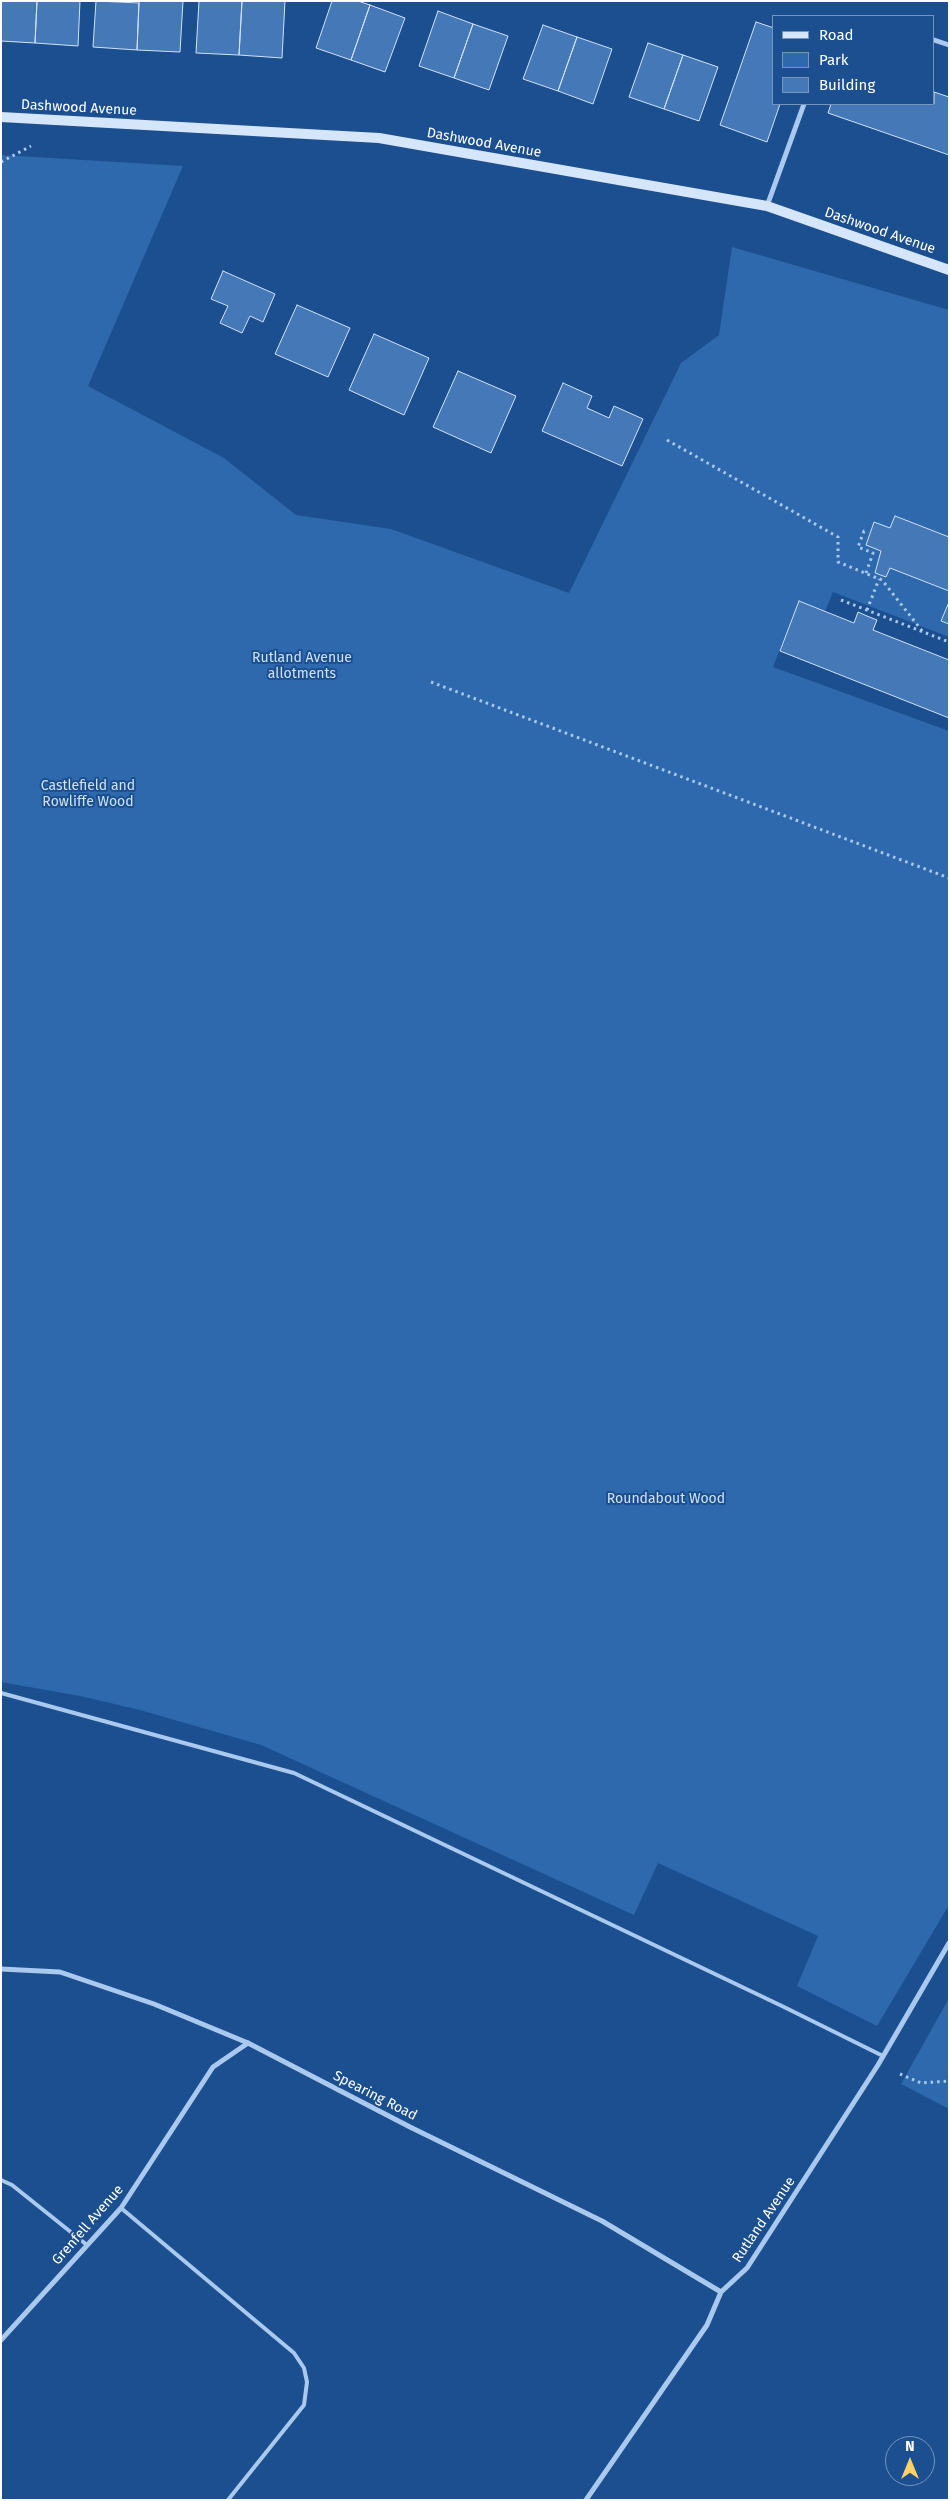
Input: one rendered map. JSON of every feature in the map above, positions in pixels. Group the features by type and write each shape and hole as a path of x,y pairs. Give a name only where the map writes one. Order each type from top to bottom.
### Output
{"street":[{"path":"935,40 949,45"},
{"path":"766,206 804,105"},
{"name":"Dashwood Avenue","path":"1,117 379,138 766,206 949,270"},
{"name":"Rutland Avenue","path":"586,2500 707,2325 721,2292 747,2268 878,2065 949,1943"},
{"name":"Spearing Road","path":"1,1969 60,1972 154,2004 248,2043 410,2127 602,2221 721,2292"},
{"name":"Grenfell Avenue","path":"1,2340 121,2208 213,2067 248,2043"}],"lane":[{"path":"1,1693 294,1773 883,2056"},
{"path":"1,2180 12,2185 87,2245"},
{"path":"121,2208 294,2353 304,2368 306,2382 304,2405 228,2500"}],"path":[{"path":"667,440 838,537 838,562 879,578 922,632"},
{"path":"866,573 873,554 858,547 864,531 868,532"},
{"path":"867,610 879,578"},
{"path":"841,600 949,642"},
{"path":"431,682 949,878"},
{"path":"878,2065 921,2083 949,2081"}],"green space":[{"path":"1,155 183,166 88,386 224,458 296,515 391,529 569,593 681,363 719,335 732,247 949,310 949,537 895,516 890,528 874,522 866,544 881,551 875,573 886,577 890,568 949,591 949,602 941,621 949,624 949,637 833,592 825,611 799,601 773,667 949,731 949,1905 877,2026 797,1986 818,1936 658,1863 634,1915 261,1745 140,1710 80,1696 1,1682"},
{"path":"949,1998 949,2109 901,2084"}],"building":[{"path":"1,1 37,1 35,43 1,41"},
{"path":"37,1 80,1 78,46 35,43"},
{"path":"96,1 139,3 137,50 93,47"},
{"path":"139,1 183,1 180,52 137,50"},
{"path":"199,1 242,1 239,55 196,53"},
{"path":"242,1 285,1 282,58 239,55"},
{"path":"332,1 358,1 370,5 351,60 316,48"},
{"path":"370,5 405,18 385,72 351,60"},
{"path":"438,11 473,24 454,78 419,66"},
{"path":"756,22 772,27 772,105 780,105 767,142 720,125"},
{"path":"473,24 508,36 489,90 454,78"},
{"path":"543,25 577,37 558,91 523,79"},
{"path":"577,37 612,49 593,104 558,91"},
{"path":"648,43 683,55 664,109 629,97"},
{"path":"683,55 718,67 699,121 664,109"},
{"path":"935,92 949,97 949,155 828,113 831,105 935,105"},
{"path":"223,271 275,294 263,322 250,316 242,333 220,323 228,306 211,299"},
{"path":"297,305 350,328 328,377 275,354"},
{"path":"374,334 429,358 404,415 349,390"},
{"path":"458,371 516,396 491,453 433,427"},
{"path":"563,383 592,396 587,408 609,418 614,406 643,419 622,466 542,431"},
{"path":"895,516 949,537 949,591 890,568 886,577 875,573 881,551 866,545 874,522 890,528"},
{"path":"799,601 854,623 858,612 877,620 873,630 949,660 949,718 780,651"},
{"path":"949,602 949,624 941,621"}],"park label":[{"name":"Rutland Avenue allotments","path":"302,666"},
{"name":"Castlefield and Rowliffe Wood","path":"88,794"},
{"name":"Roundabout Wood","path":"666,1499"}]}
